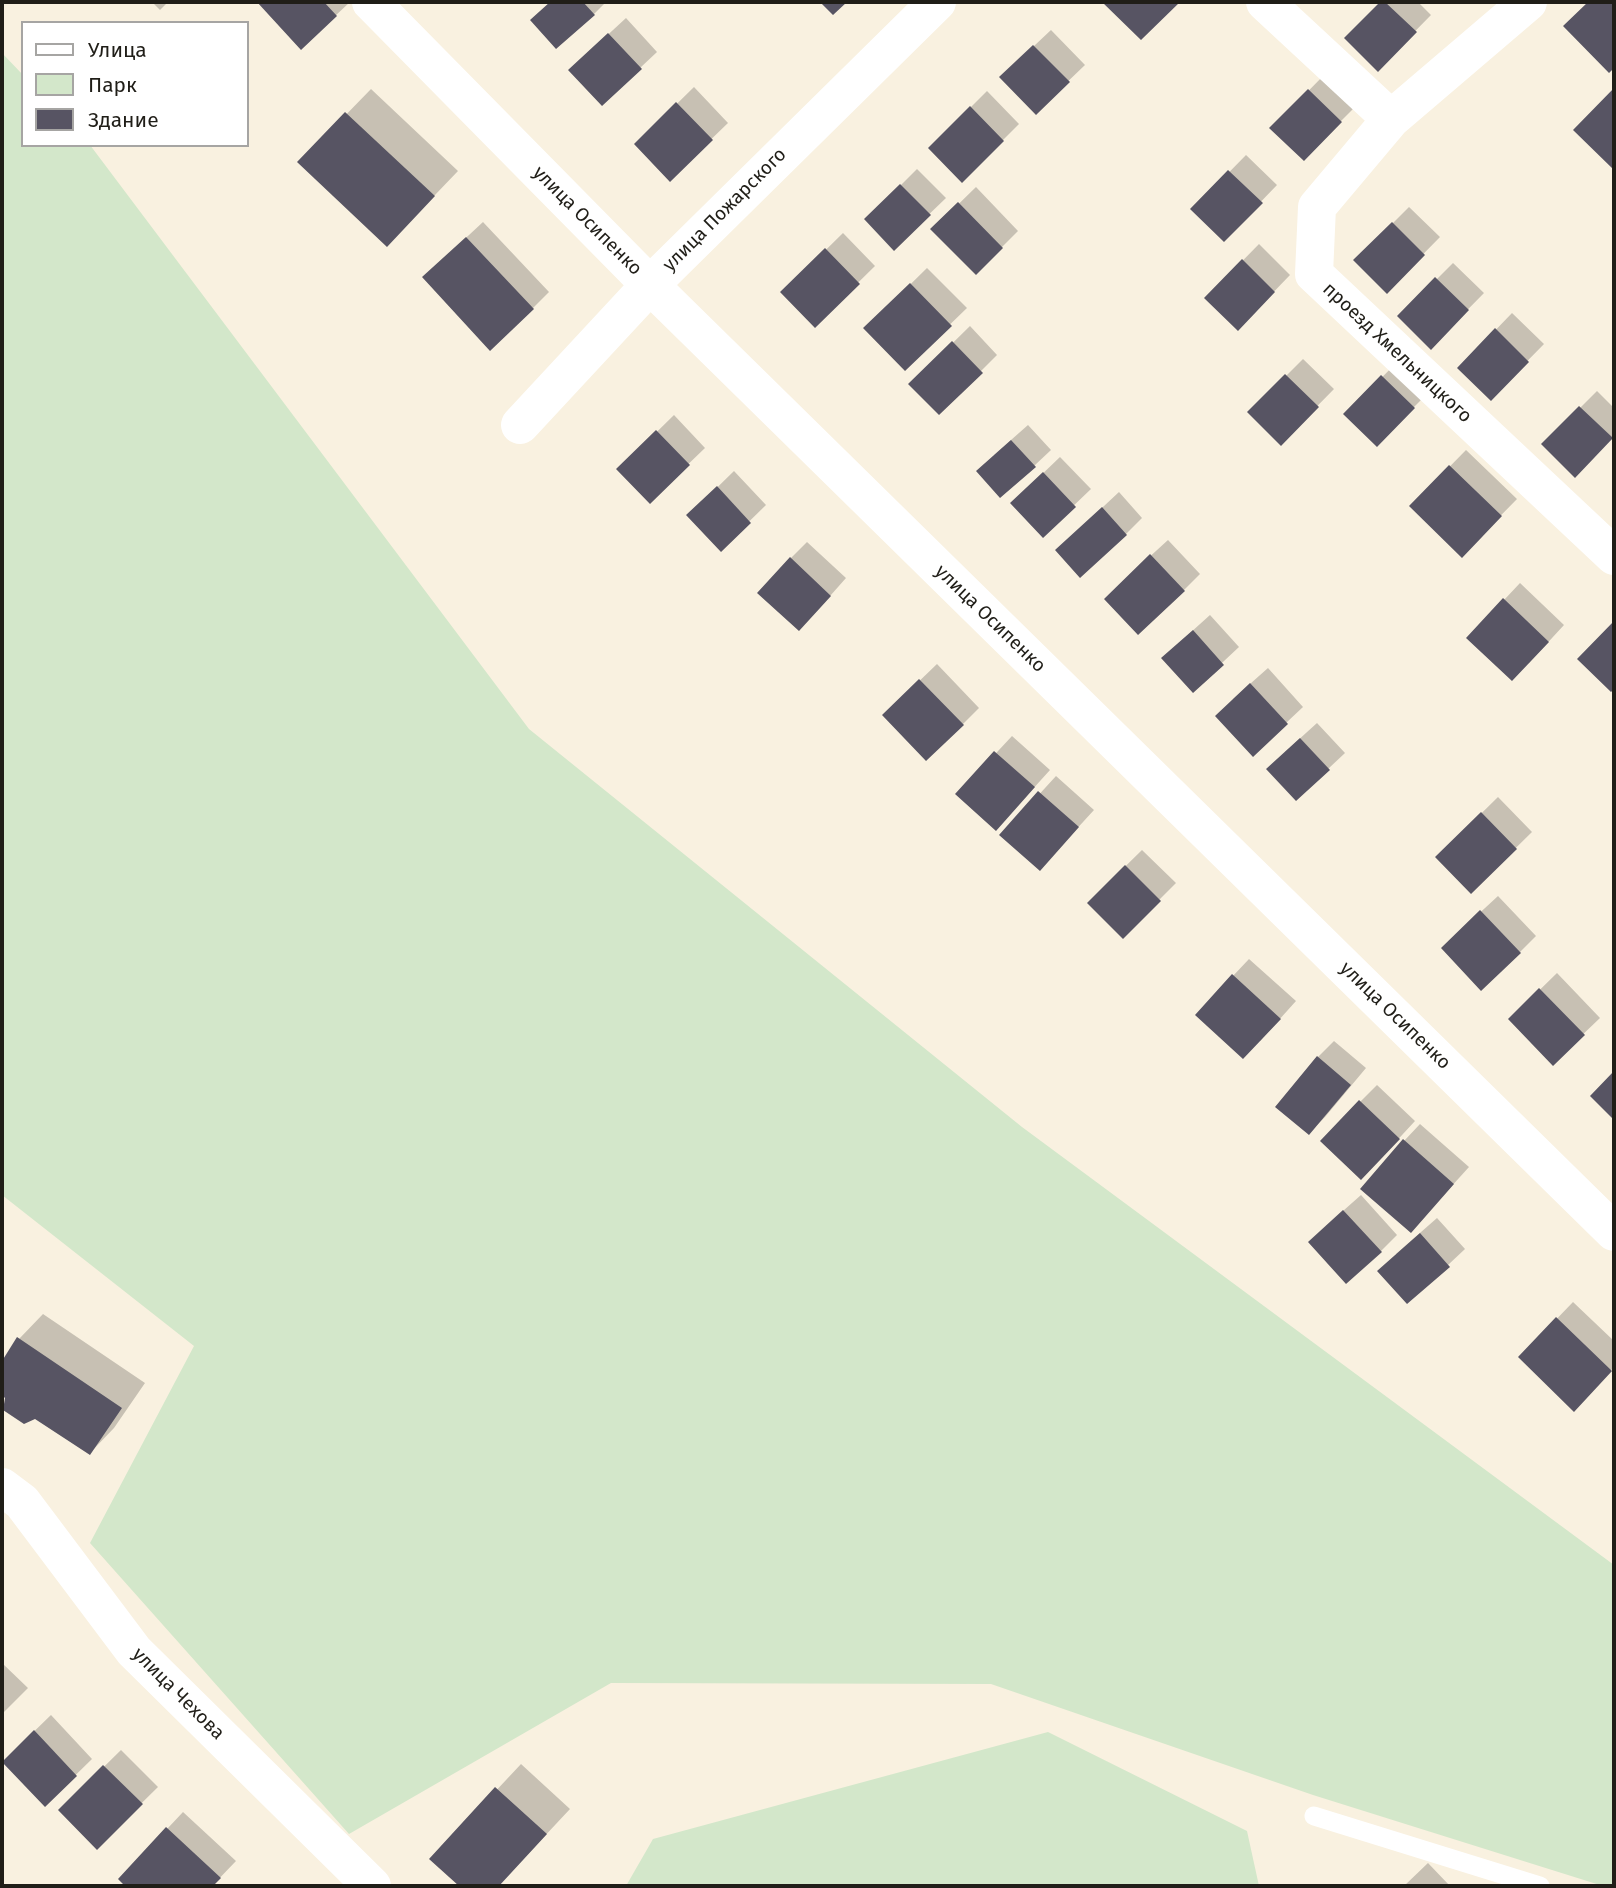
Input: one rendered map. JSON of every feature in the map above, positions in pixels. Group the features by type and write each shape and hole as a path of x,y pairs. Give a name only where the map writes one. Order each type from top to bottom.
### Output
{"street":[{"name":"улица Осипенко","path":"371,2 650,285 1614,1232"},
{"name":"улица Пожарского","path":"520,425 650,285 937,2"},
{"path":"1265,2 1391,119"},
{"name":"проезд Хмельницкого","path":"1528,2 1391,119 1317,207 1314,274 1614,556"},
{"name":"улица Чехова","path":"2,1487 23,1502 134,1651 372,1886"}],"lane":[{"path":"1314,1816 1540,1886"}],"green space":[{"path":"2,53 21,73 21,147 92,147 529,729 1022,1127 1614,1565 1614,1886 1603,1886 1313,1795 991,1684 611,1683 349,1834 90,1543 194,1346 2,1195"},
{"path":"1048,1732 1247,1831 1259,1886 626,1886 653,1839"}],"building":[{"path":"257,2 324,2 337,16 301,50"},
{"path":"550,2 583,2 595,15 556,49 530,20"},
{"path":"820,2 847,2 833,15"},
{"path":"1102,2 1180,2 1141,40"},
{"path":"1380,2 1385,2 1417,32 1378,72 1344,38"},
{"path":"1588,2 1614,2 1614,68 1609,73 1563,26"},
{"path":"608,33 642,69 602,106 568,70"},
{"path":"1033,45 1070,82 1036,115 999,77"},
{"path":"1614,88 1614,170 1573,130"},
{"path":"1308,89 1342,122 1304,161 1269,128"},
{"path":"676,102 713,140 670,182 634,144"},
{"path":"970,106 1004,141 962,183 928,148"},
{"path":"345,112 435,196 387,247 297,162"},
{"path":"1228,170 1263,203 1224,242 1190,209"},
{"path":"900,184 931,215 894,251 864,219"},
{"path":"958,202 1003,248 976,275 930,229"},
{"path":"1392,222 1425,255 1387,294 1353,260"},
{"path":"466,237 534,309 490,351 422,277"},
{"path":"825,248 860,284 815,328 780,292"},
{"path":"1242,259 1275,292 1238,331 1204,298"},
{"path":"1435,277 1469,310 1431,350 1397,316"},
{"path":"910,283 952,326 905,371 863,328"},
{"path":"1495,328 1529,362 1491,401 1457,368"},
{"path":"952,341 983,373 939,415 908,384"},
{"path":"1285,374 1319,407 1281,446 1247,412"},
{"path":"1381,375 1415,408 1377,447 1343,414"},
{"path":"1579,406 1613,438 1575,478 1541,444"},
{"path":"656,430 690,465 650,504 616,469"},
{"path":"1011,440 1036,467 1000,498 976,471"},
{"path":"1449,465 1502,516 1462,558 1409,506"},
{"path":"1043,472 1076,507 1043,538 1010,503"},
{"path":"717,486 751,523 721,552 686,515"},
{"path":"1102,507 1127,535 1080,578 1055,550"},
{"path":"1150,554 1185,591 1138,635 1104,599"},
{"path":"790,557 831,596 799,631 757,593"},
{"path":"1503,598 1549,642 1512,681 1466,638"},
{"path":"1614,621 1614,689 1611,692 1577,659"},
{"path":"1193,630 1224,665 1193,693 1161,658"},
{"path":"919,679 964,725 926,761 882,715"},
{"path":"1250,683 1288,724 1253,757 1215,716"},
{"path":"1300,738 1330,770 1296,801 1266,769"},
{"path":"994,751 1035,787 996,831 955,794"},
{"path":"1038,791 1079,827 1040,871 999,835"},
{"path":"1481,812 1517,849 1471,894 1435,857"},
{"path":"1125,865 1161,901 1123,939 1087,903"},
{"path":"1480,910 1521,953 1481,991 1441,948"},
{"path":"1232,974 1281,1019 1243,1059 1195,1015"},
{"path":"1539,988 1585,1035 1553,1066 1508,1019"},
{"path":"1317,1056 1351,1085 1309,1135 1275,1107"},
{"path":"1614,1071 1614,1120 1590,1096"},
{"path":"1359,1100 1400,1139 1361,1180 1320,1141"},
{"path":"1403,1139 1454,1184 1411,1233 1360,1189"},
{"path":"1343,1210 1382,1252 1346,1284 1308,1242"},
{"path":"1420,1233 1450,1267 1407,1304 1377,1271"},
{"path":"1556,1317 1612,1371 1574,1412 1518,1357"},
{"path":"17,1337 122,1408 90,1455 35,1419 24,1424 3,1410 5,1398 2,1395 2,1361"},
{"path":"34,1730 77,1776 45,1807 2,1762"},
{"path":"103,1765 143,1804 97,1850 58,1810"},
{"path":"495,1787 547,1834 499,1886 459,1886 429,1859"},
{"path":"166,1827 221,1878 213,1886 125,1886 118,1879"}]}
